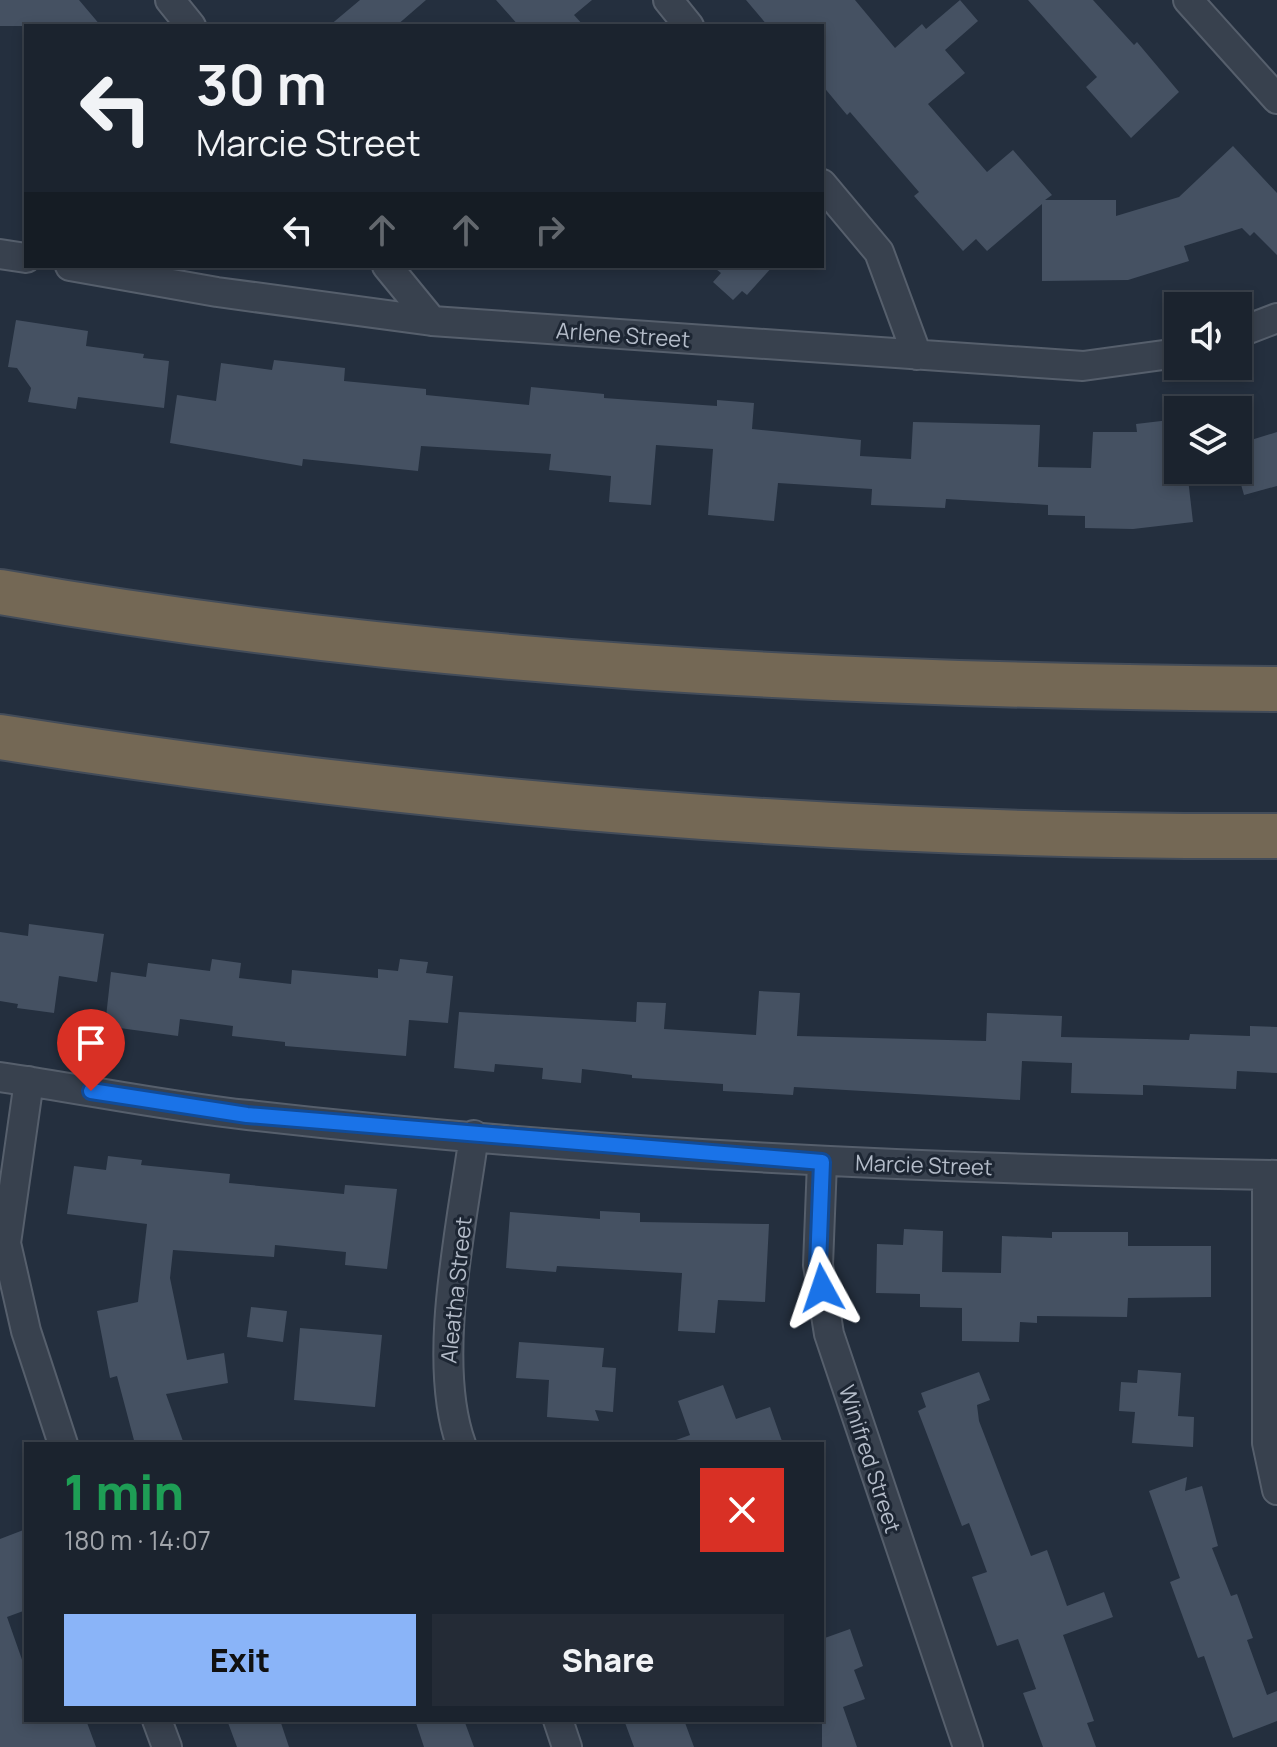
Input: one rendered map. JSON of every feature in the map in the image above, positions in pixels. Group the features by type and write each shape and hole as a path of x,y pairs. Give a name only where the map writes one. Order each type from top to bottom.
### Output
{"highway":[{"path":"0,592 259,629 699,673 1029,687 1277,689"},
{"path":"0,737 303,778 680,817 993,834 1277,836"}],"street":[{"path":"170,0 189,24"},
{"path":"668,0 687,24"},
{"path":"1188,0 1277,99"},
{"path":"824,186 879,252 917,355"},
{"path":"0,254 24,258"},
{"name":"Arlene Street","path":"81,268 217,292 432,321 1083,366 1164,355"},
{"path":"389,268 432,321"},
{"path":"1252,328 1277,318"},
{"name":"Marcie Street","path":"0,1077 247,1115 822,1162 1272,1175"},
{"path":"29,1081 6,1243 26,1331 62,1442"},
{"name":"Aleatha Street","path":"460,1442 454,1426 446,1357 474,1135"},
{"name":"Winifred Street","path":"822,1162 818,1265 829,1334 935,1657 968,1747"},
{"path":"1272,1175 1267,1443 1277,1490"},
{"path":"158,1722 167,1747"},
{"path":"559,1722 567,1747"}],"building":[{"path":"0,0 79,0 99,24 24,24 0,26"},
{"path":"360,0 426,0 398,24 331,24"},
{"path":"496,0 592,0 574,15 582,24 517,24"},
{"path":"746,0 855,0 895,48 922,24 926,29 960,0 978,21 945,50 965,73 928,104 987,172 1013,150 1052,195 1045,200 1116,200 1116,216 1179,197 1233,146 1277,193 1277,255 1254,232 1250,236 1242,228 1184,246 1189,261 1128,280 1042,281 1042,204 987,251 976,239 963,251 914,196 919,192 850,112 847,115 824,87 824,24 766,24"},
{"path":"1028,0 1093,0 1134,45 1137,42 1179,92 1131,138 1086,87 1097,77"},
{"path":"715,268 771,268 747,295 742,291 733,300 713,282 721,273"},
{"path":"16,320 88,331 86,346 144,354 143,358 169,361 164,408 78,397 76,409 28,402 31,388 17,368 8,367"},
{"path":"274,360 345,368 344,381 426,389 426,395 529,405 531,387 604,394 604,398 717,406 717,400 754,403 752,429 861,440 860,456 911,459 913,422 1040,425 1038,467 1091,468 1093,432 1137,432 1136,424 1164,421 1164,484 1189,484 1193,522 1133,529 1085,528 1085,516 1048,515 1048,505 946,499 945,508 871,505 872,489 778,483 774,521 708,515 713,449 656,445 651,505 609,502 611,476 549,470 551,454 421,446 418,471 303,459 302,466 170,443 177,395 216,401 221,363 272,370"},
{"path":"1277,432 1277,486 1244,495 1241,484 1252,484 1252,440"},
{"path":"29,924 104,934 97,982 59,976 54,1013 17,1008 18,1004 0,1001 0,932 28,936"},
{"path":"212,959 241,963 239,978 291,984 292,970 378,978 378,969 398,971 400,959 428,962 426,973 453,976 448,1023 409,1020 406,1056 285,1046 285,1042 232,1036 233,1026 180,1019 178,1036 105,1026 111,972 146,977 148,963 210,971"},
{"path":"759,991 800,993 797,1036 986,1041 987,1013 1062,1016 1061,1037 1189,1040 1190,1034 1250,1036 1250,1026 1277,1027 1277,1073 1237,1071 1236,1089 1143,1085 1143,1095 1071,1093 1072,1063 1022,1061 1020,1100 794,1087 793,1095 723,1091 723,1084 632,1078 632,1075 582,1069 581,1083 542,1079 543,1068 495,1064 494,1072 454,1068 459,1012 636,1022 637,1002 666,1003 664,1029 756,1035"},
{"path":"108,1156 142,1160 141,1165 230,1174 229,1183 344,1194 345,1185 397,1189 387,1269 345,1265 346,1252 275,1245 274,1257 173,1250 170,1278 187,1360 224,1353 228,1383 166,1394 183,1442 134,1442 117,1376 110,1378 97,1311 138,1302 147,1224 67,1214 74,1166 106,1170"},
{"path":"600,1211 640,1213 640,1222 769,1224 765,1302 718,1300 715,1333 678,1331 682,1273 557,1266 556,1272 506,1268 510,1212 600,1219"},
{"path":"904,1229 943,1231 942,1272 1001,1273 1002,1236 1052,1238 1052,1232 1128,1232 1128,1246 1211,1246 1211,1297 1128,1298 1127,1317 1037,1316 1037,1323 1020,1322 1019,1342 962,1341 962,1308 920,1307 920,1294 876,1293 877,1244 903,1245"},
{"path":"251,1307 287,1311 283,1342 247,1337"},
{"path":"300,1328 382,1335 375,1407 294,1400"},
{"path":"519,1342 604,1348 602,1367 616,1368 613,1412 595,1410 599,1421 547,1417 549,1380 516,1378"},
{"path":"1138,1370 1181,1373 1178,1416 1194,1417 1193,1447 1132,1443 1135,1412 1119,1411 1121,1382 1137,1383"},
{"path":"979,1372 990,1400 977,1405 979,1421 1031,1556 1047,1550 1067,1606 1104,1592 1113,1617 1063,1635 1094,1721 1087,1723 1096,1747 1043,1747 1023,1693 1036,1689 1018,1639 997,1646 972,1577 987,1572 969,1523 962,1526 918,1411 926,1407 921,1393"},
{"path":"723,1385 736,1419 770,1407 782,1442 676,1442 690,1435 678,1401"},
{"path":"1187,1477 1185,1491 1202,1486 1218,1546 1212,1548 1231,1596 1237,1594 1253,1638 1247,1640 1267,1695 1277,1691 1277,1721 1233,1738 1204,1656 1198,1658 1170,1582 1180,1578 1149,1491"},
{"path":"24,1530 24,1611 7,1617 24,1665 24,1722 87,1722 96,1747 0,1747 0,1539"},
{"path":"850,1629 863,1666 854,1670 865,1699 843,1707 857,1747 822,1747 824,1638"},
{"path":"228,1722 281,1722 289,1747 237,1747"},
{"path":"416,1722 465,1722 474,1747 424,1747"},
{"path":"625,1722 685,1722 694,1747 634,1747"}],"route":[{"path":"91,1091 247,1115 822,1162 818,1265 822,1288"}]}
